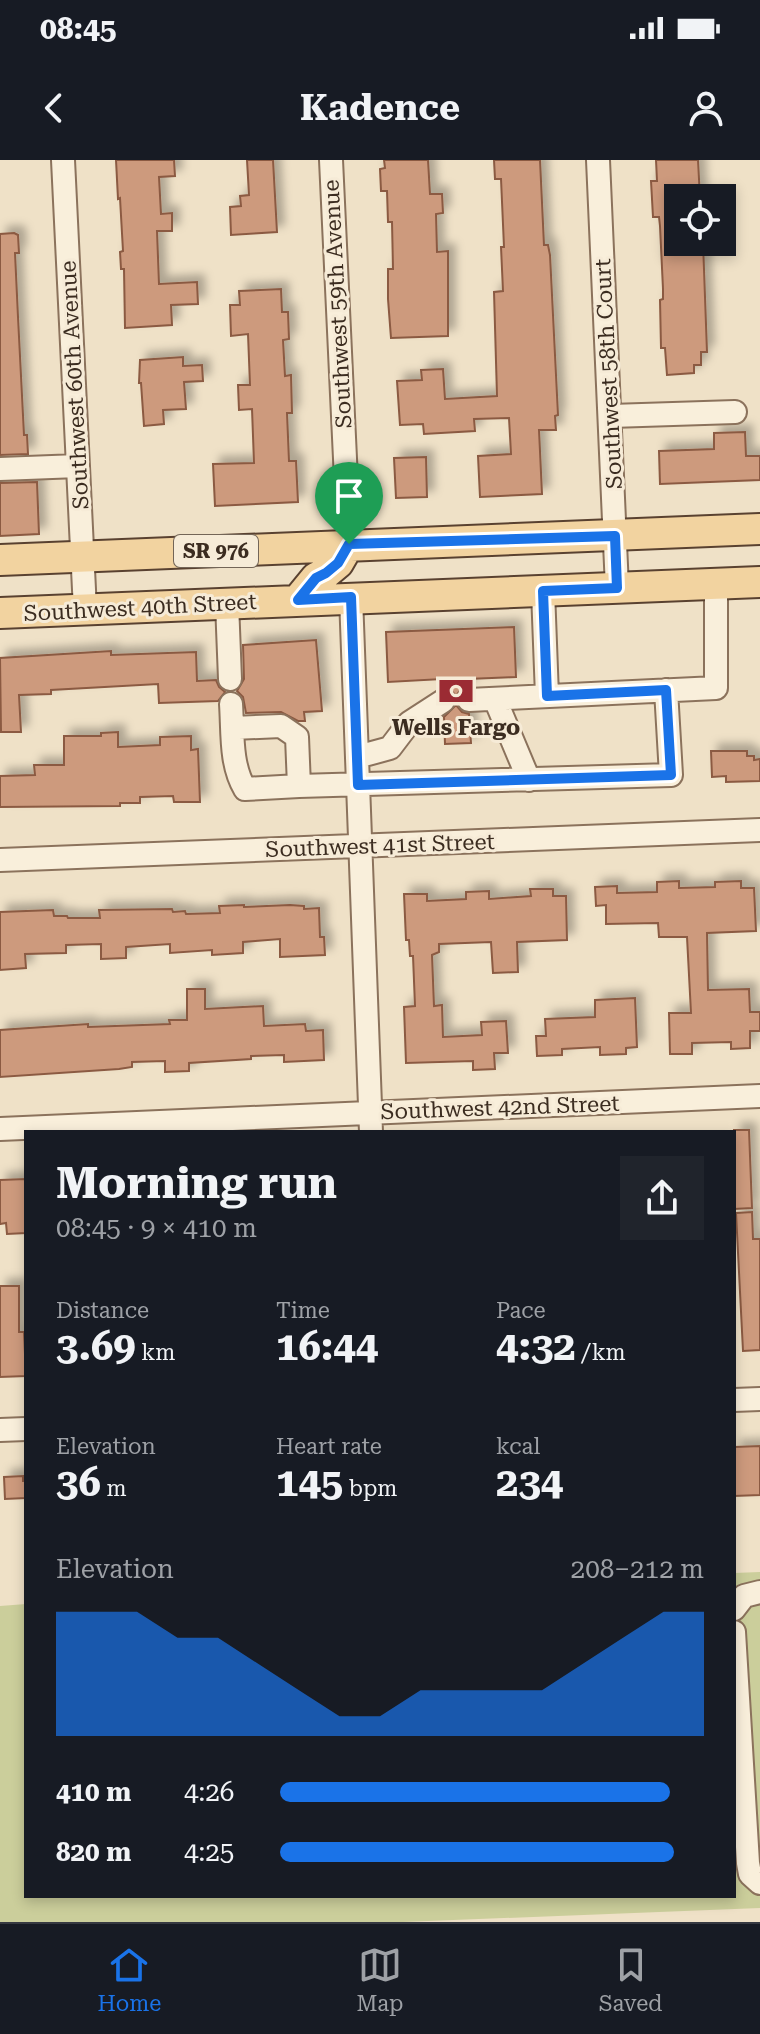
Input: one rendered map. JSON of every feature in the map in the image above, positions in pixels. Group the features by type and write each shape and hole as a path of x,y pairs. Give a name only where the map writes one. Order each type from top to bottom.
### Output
{"main road":[{"name":"SR 976","path":"0,560 760,529"},
{"path":"298,600 316,578 338,563 349,544"},
{"name":"Southwest 40th Street","path":"0,613 760,582"}],"street":[{"name":"Southwest 60th Avenue","path":"63,160 85,610"},
{"name":"Southwest 59th Avenue","path":"331,160 349,544"},
{"name":"Southwest 58th Court","path":"598,160 617,588"},
{"path":"611,416 735,412"},
{"path":"0,469 78,466"},
{"path":"469,700 716,688 716,584"},
{"path":"543,591 547,696"},
{"path":"351,597 370,1122"},
{"path":"227,603 230,679"},
{"path":"231,704 236,774 245,789 529,780 671,775 666,690"},
{"path":"495,699 529,780"},
{"path":"357,757 390,748 409,723 443,701"},
{"path":"233,728 281,726 297,737 299,786"},
{"name":"Southwest 41st Street","path":"0,860 760,830"},
{"name":"Southwest 42nd Street","path":"0,1129 370,1122 760,1096"},
{"path":"736,1400 760,1399"},
{"path":"0,1430 24,1429"},
{"path":"736,1606 744,1596 760,1592"},
{"path":"736,1665 748,1863 750,1874 760,1883"}],"green space":[{"path":"760,1572 760,1908 403,1922 0,1922 0,1606 24,1604 24,1898 736,1898 736,1573"}],"building":[{"path":"116,160 174,160 175,176 159,177 161,214 172,213 172,231 157,231 159,284 197,282 198,304 171,305 172,325 125,328"},
{"path":"247,160 273,160 277,232 231,235 230,207 241,206 240,196 249,195"},
{"path":"384,160 428,160 430,194 442,194 443,213 436,214 437,252 448,251 448,336 391,338 388,269 393,269 392,222 388,222 387,191 381,191 380,169 385,168"},
{"path":"494,160 540,160 544,245 548,245 550,255 558,415 555,416 556,430 539,430 542,494 480,497 478,456 511,454 509,418 474,419 475,431 424,434 423,424 400,425 397,381 422,380 421,370 443,369 445,399 497,396 494,292 503,291 501,247 504,247 501,179 495,179"},
{"path":"656,160 698,160 699,184 664,184 664,256 704,256 707,352 701,352 701,365 694,365 694,373 667,375 665,348 661,348 660,300 663,299 663,289 660,226 659,217 653,217 651,181 657,181"},
{"path":"0,234 18,235 19,253 15,253 24,435 27,435 28,454 0,455"},
{"path":"281,289 282,312 288,312 289,339 283,340 285,376 291,375 292,413 287,413 289,461 296,461 298,502 215,506 213,464 254,463 252,409 239,410 238,385 250,385 248,334 231,336 230,305 240,305 239,291"},
{"path":"183,357 183,366 202,365 203,381 184,382 186,409 163,410 164,424 144,426 140,360"},
{"path":"745,432 746,456 760,456 760,480 660,484 659,451 714,449 714,433"},
{"path":"426,457 427,497 396,498 394,458"},
{"path":"37,482 39,534 0,536 0,483"},
{"name":"Wells Fargo","path":"514,627 516,677 468,679 468,686 456,696 443,687 442,679 388,682 386,632"},
{"path":"316,640 322,711 304,712 305,721 298,721 281,712 246,713 243,697 237,691 244,679 243,645"},
{"path":"111,651 111,655 196,652 197,681 216,680 225,692 218,701 159,703 158,684 51,690 51,694 19,695 21,732 1,732 0,658"},
{"path":"456,705 469,714 471,743 445,744 444,717"},
{"path":"118,732 118,747 160,745 160,737 191,736 191,750 198,749 200,802 174,802 173,796 140,797 140,803 120,803 120,806 0,807 0,776 35,775 34,765 64,765 64,736 101,736 101,733"},
{"path":"711,751 747,751 747,756 760,759 760,781 726,782 726,776 712,777"},
{"path":"679,881 679,888 715,887 715,882 741,881 741,888 754,888 756,931 707,933 708,990 749,989 750,1012 760,1012 760,1031 750,1031 750,1048 731,1049 731,1042 692,1043 692,1054 670,1054 669,1013 691,1013 687,937 659,937 658,923 606,924 606,905 596,906 595,887 617,886 617,893 657,892 657,882"},
{"path":"530,889 553,889 553,896 566,896 567,940 517,942 518,972 493,973 491,942 439,944 439,952 432,955 434,1006 442,1005 443,1037 482,1035 481,1022 506,1021 508,1053 494,1053 495,1069 473,1070 473,1061 406,1063 404,1007 415,1006 413,956 410,956 409,940 406,940 404,894 427,894 427,901 466,899 466,892 489,891 489,899 531,896"},
{"path":"219,906 319,908 320,937 324,937 325,955 280,957 280,939 243,942 243,953 212,955 212,950 170,953 170,944 126,947 126,958 101,959 101,944 66,945 66,953 25,954 26,968 0,970 0,912 53,910 54,916 100,918 99,910 172,909 173,912 185,911 186,914 220,913"},
{"path":"187,989 205,989 205,1009 263,1006 264,1026 305,1024 306,1031 323,1030 324,1060 284,1062 284,1055 251,1056 251,1059 189,1063 189,1071 165,1072 165,1061 132,1062 132,1067 119,1069 0,1077 0,1030 88,1024 88,1027 170,1024 169,1020 187,1020"},
{"path":"635,998 637,1047 626,1048 626,1054 600,1055 600,1047 562,1049 562,1055 537,1056 536,1036 546,1036 545,1019 595,1017 595,1000"},
{"path":"736,1130 749,1130 752,1208 736,1209"},
{"path":"24,1179 24,1233 7,1234 6,1223 0,1224 0,1180"},
{"path":"752,1212 753,1239 760,1239 760,1350 743,1351 736,1213"},
{"path":"0,1286 19,1286 19,1332 24,1332 24,1376 0,1377"},
{"path":"760,1446 760,1495 736,1496 736,1447"},
{"path":"23,1476 24,1498 5,1499 4,1477"}],"place":[{"name":"Wells Fargo","path":"456,691"}],"route":[{"path":"615,536 617,588 543,591 547,696 666,690 671,775 358,785 351,597 298,600 316,578 338,563 349,544 615,536"}]}
